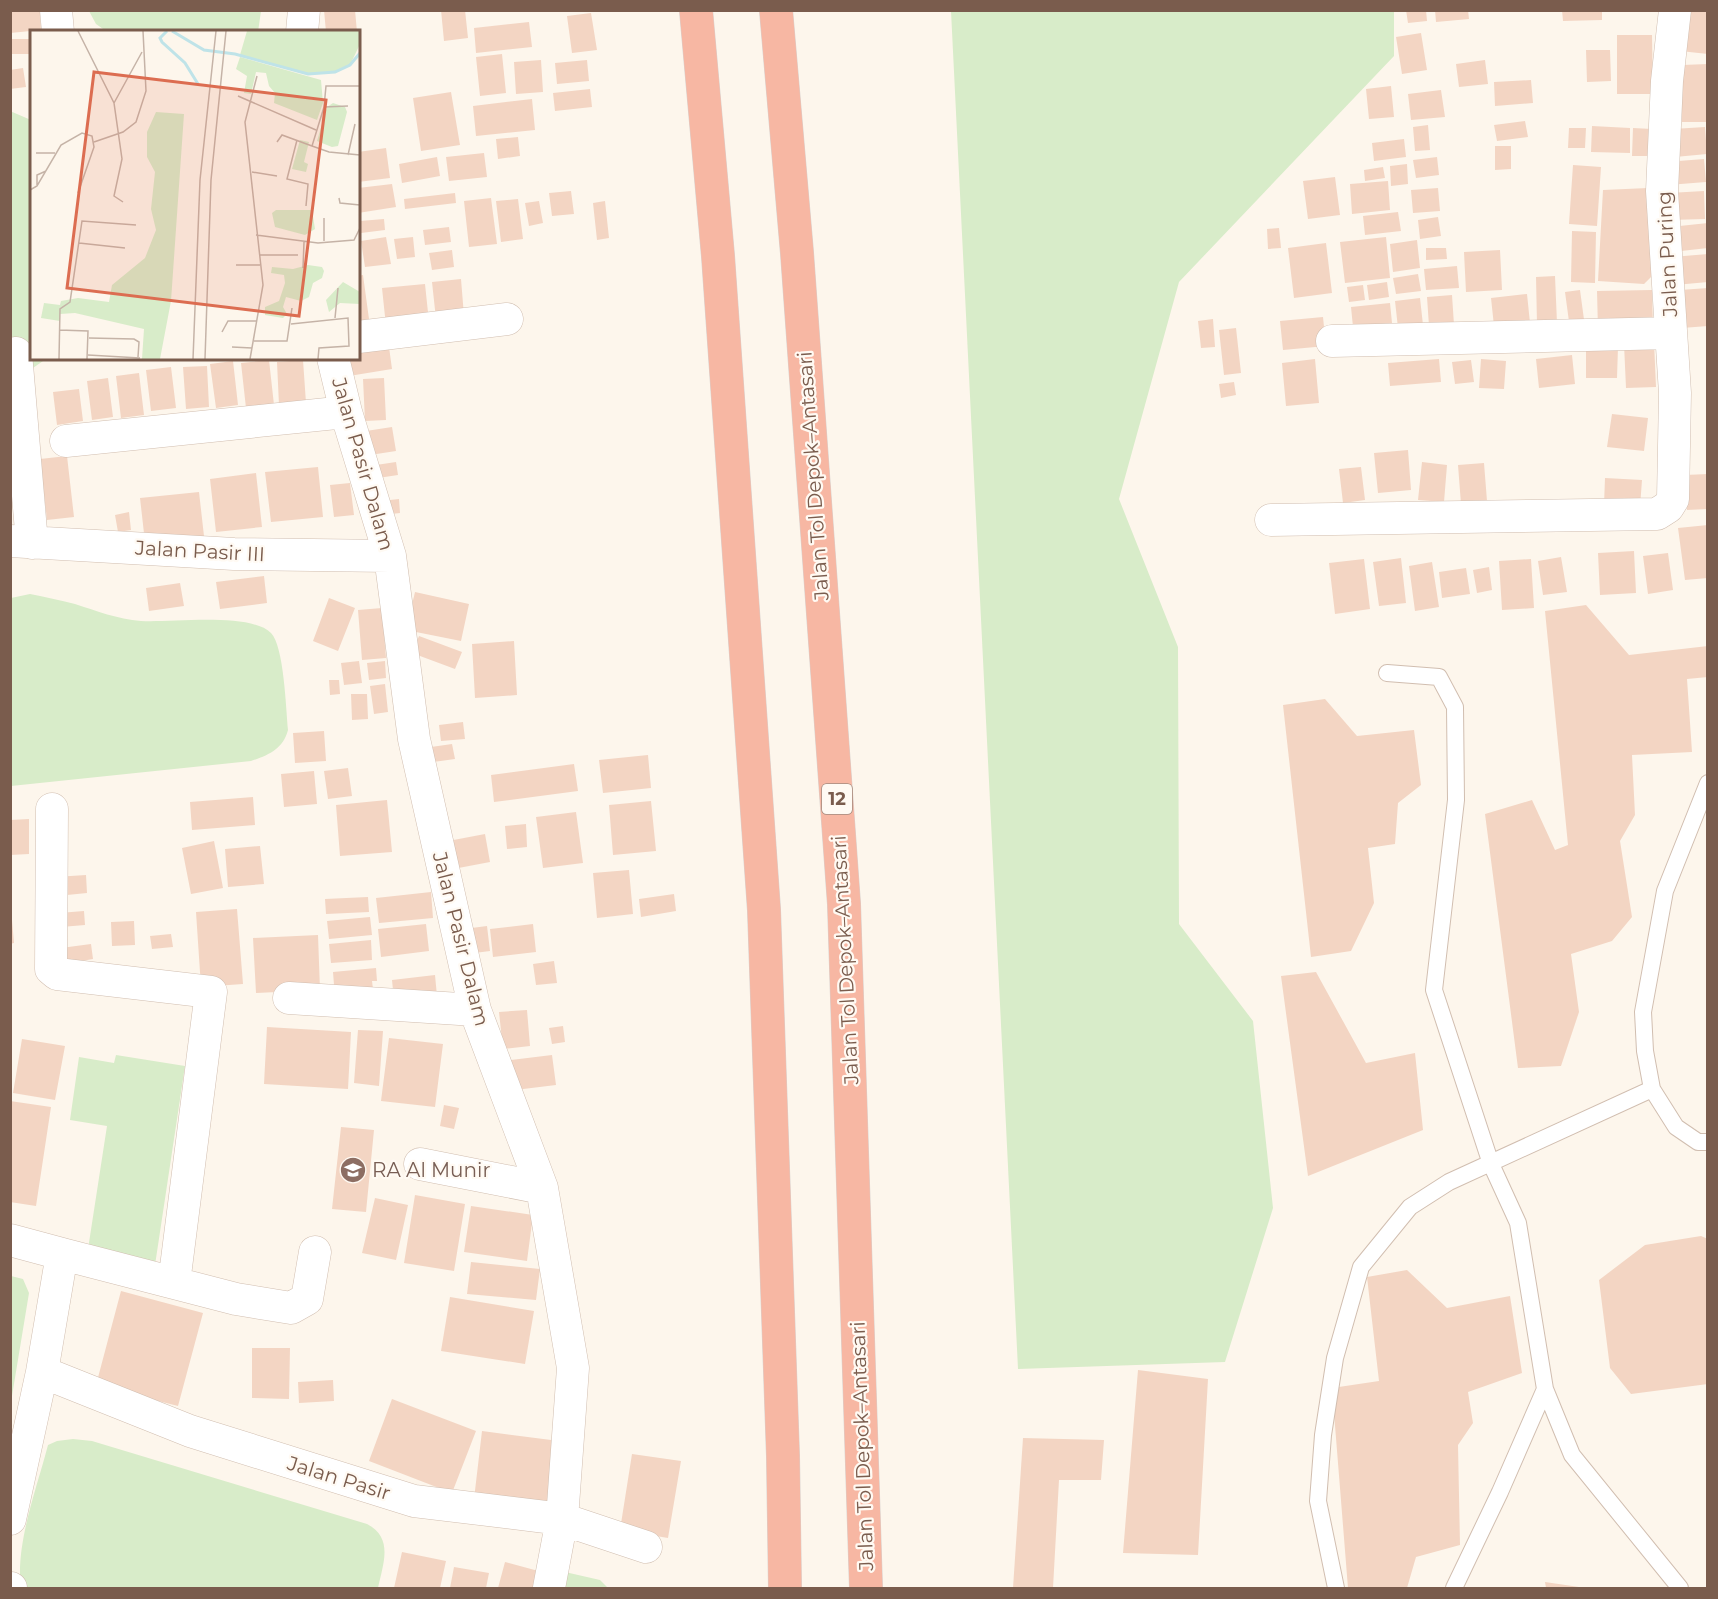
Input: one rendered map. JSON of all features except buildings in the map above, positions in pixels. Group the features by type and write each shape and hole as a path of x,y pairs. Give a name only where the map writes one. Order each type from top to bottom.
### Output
{"highway":[{"path":"696,10 718,268 764,910 783,1456 785,1588"},
{"name":"Jalan Tol Depok–Antasari","path":"776,10 799,276 844,904 867,1588"}],"street":[{"path":"56,10 58,30"},
{"path":"302,30 304,10"},
{"name":"Jalan Puring","path":"1271,520 1657,514 1668,507 1673,499 1675,393 1662,191 1667,81 1675,10"},
{"path":"360,337 507,319"},
{"path":"1332,341 1671,333"},
{"path":"16,353 21,542"},
{"name":"Jalan Pasir Dalam","path":"333,360 346,412 390,556 414,738 475,1010 542,1188 573,1368 562,1519 549,1588"},
{"path":"66,441 346,412"},
{"name":"Jalan Pasir III","path":"21,542 234,554 390,556"},
{"path":"52,809 51,969 57,974 211,992 174,1283"},
{"path":"289,998 475,1010"},
{"path":"420,1164 542,1188"},
{"path":"10,1240 236,1299 291,1308 308,1299 315,1252"},
{"path":"10,1519 42,1372 62,1254"},
{"name":"Jalan Pasir","path":"42,1372 190,1431 414,1501 562,1519 646,1547"}],"lane":[{"path":"1387,673 1439,676 1455,707 1456,800 1434,990 1491,1164 1518,1223 1545,1389 1572,1455 1680,1588"},
{"path":"1707,783 1665,891 1643,1012 1645,1051 1652,1089 1676,1127 1698,1142 1707,1142"},
{"path":"1336,1588 1318,1501 1323,1435 1335,1358 1361,1267 1410,1207 1449,1182 1652,1089"},
{"path":"1454,1588 1500,1492 1545,1389"}],"green space":[{"path":"89,10 261,11 258,30 105,30 96,24"},
{"path":"951,11 1394,11 1394,56 1179,282 1119,499 1178,647 1179,924 1253,1021 1273,1208 1225,1362 1018,1369"},
{"path":"10,111 30,120 30,360 45,360 30,370 10,378"},
{"path":"30,594 132,620 228,621 261,627 271,633 275,640 282,664 288,730 286,737 279,747 269,754 251,761 11,786 11,598"},
{"path":"116,1055 185,1066 152,1285 84,1275 107,1126 70,1120 79,1057 114,1063"},
{"path":"11,1276 23,1279 29,1293 11,1402"},
{"path":"73,1439 92,1441 367,1524 381,1537 384,1544 384,1561 378,1588 21,1588 21,1553 24,1535 48,1445"},
{"path":"565,1572 600,1580 608,1588 550,1588"}],"place":[{"name":"RA Al Munir","path":"353,1170"}]}
